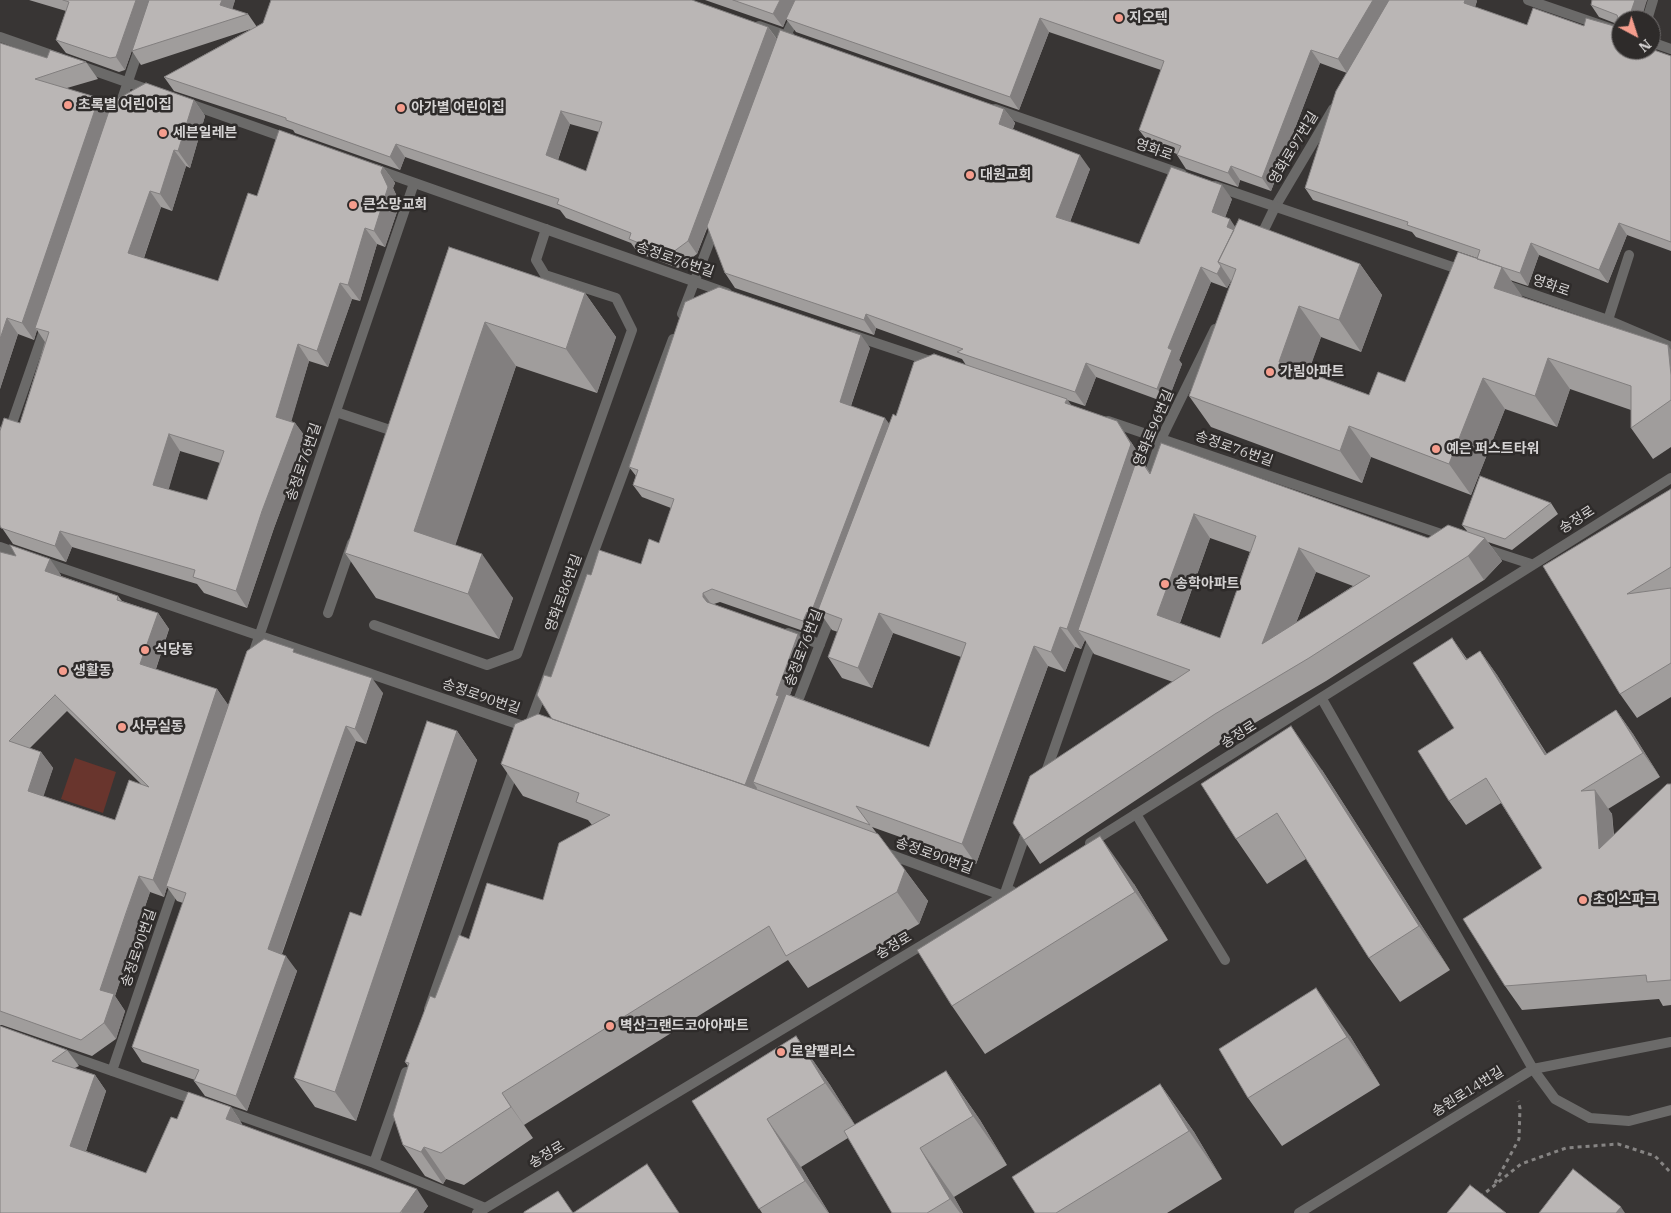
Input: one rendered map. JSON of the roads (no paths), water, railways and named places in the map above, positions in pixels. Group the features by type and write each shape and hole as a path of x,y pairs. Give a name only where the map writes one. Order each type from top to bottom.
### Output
{"street":[{"path":"779,54 802,0"},
{"path":"1528,0 1611,29"},
{"path":"749,23 805,42"},
{"path":"0,37 304,144"},
{"path":"115,120 144,37"},
{"name":"영화로97번길","path":"1275,207 1339,99"},
{"name":"영화로","path":"984,105 1190,177"},
{"name":"송정로76번길","path":"368,167 741,297"},
{"name":"송정로76번길","path":"259,636 414,183"},
{"path":"1209,184 1479,276"},
{"path":"1253,252 1275,207"},
{"name":"영화로86번길","path":"530,731 718,218"},
{"path":"374,625 487,665 517,654 632,330 616,298 545,274 536,260 546,229"},
{"path":"1608,320 1629,255"},
{"name":"영화로","path":"1497,282 1608,320 1671,347"},
{"path":"6,441 48,318"},
{"name":"영화로96번길","path":"1142,495 1161,439 1218,323"},
{"path":"844,332 926,365 947,367"},
{"path":"336,412 390,430"},
{"name":"송정로76번길","path":"1096,417 1457,540"},
{"name":"송정로","path":"1078,850 1322,699 1531,564 1671,478"},
{"path":"328,613 356,531"},
{"path":"1476,546 1531,564"},
{"name":"송정로90번길","path":"0,548 530,731"},
{"name":"송정로76번길","path":"789,725 837,598"},
{"path":"1042,784 1097,626"},
{"path":"773,628 820,644"},
{"path":"248,669 259,636"},
{"path":"1322,699 1533,1068 1555,1099 1590,1118 1629,1121 1671,1110"},
{"path":"424,1024 518,755"},
{"path":"1004,896 1032,812"},
{"path":"1136,814 1225,960"},
{"name":"송정로90번길","path":"876,849 1004,896"},
{"name":"송정로90번길","path":"112,1071 178,874"},
{"name":"송정로","path":"481,1210 1020,886"},
{"name":"송원로14번길","path":"1298,1213 1533,1068 1671,1042"},
{"path":"47,1048 374,1163 481,1210"},
{"path":"374,1163 410,1061"}],"place":[{"name":"지오텍","path":"1119,18"},
{"name":"초록별 어린이집","path":"68,105"},
{"name":"아가별 어린이집","path":"401,108"},
{"name":"세븐일레븐","path":"163,133"},
{"name":"대원교회","path":"970,175"},
{"name":"큰소망교회","path":"353,205"},
{"name":"가림아파트","path":"1270,372"},
{"name":"예은 퍼스트타워","path":"1436,449"},
{"name":"송학아파트","path":"1165,584"},
{"name":"식당동","path":"145,650"},
{"name":"생활동","path":"63,671"},
{"name":"사무실동","path":"122,727"},
{"name":"초이스파크","path":"1583,900"},
{"name":"벽산그랜드코아아파트","path":"610,1026"},
{"name":"로얄팰리스","path":"781,1052"}]}
